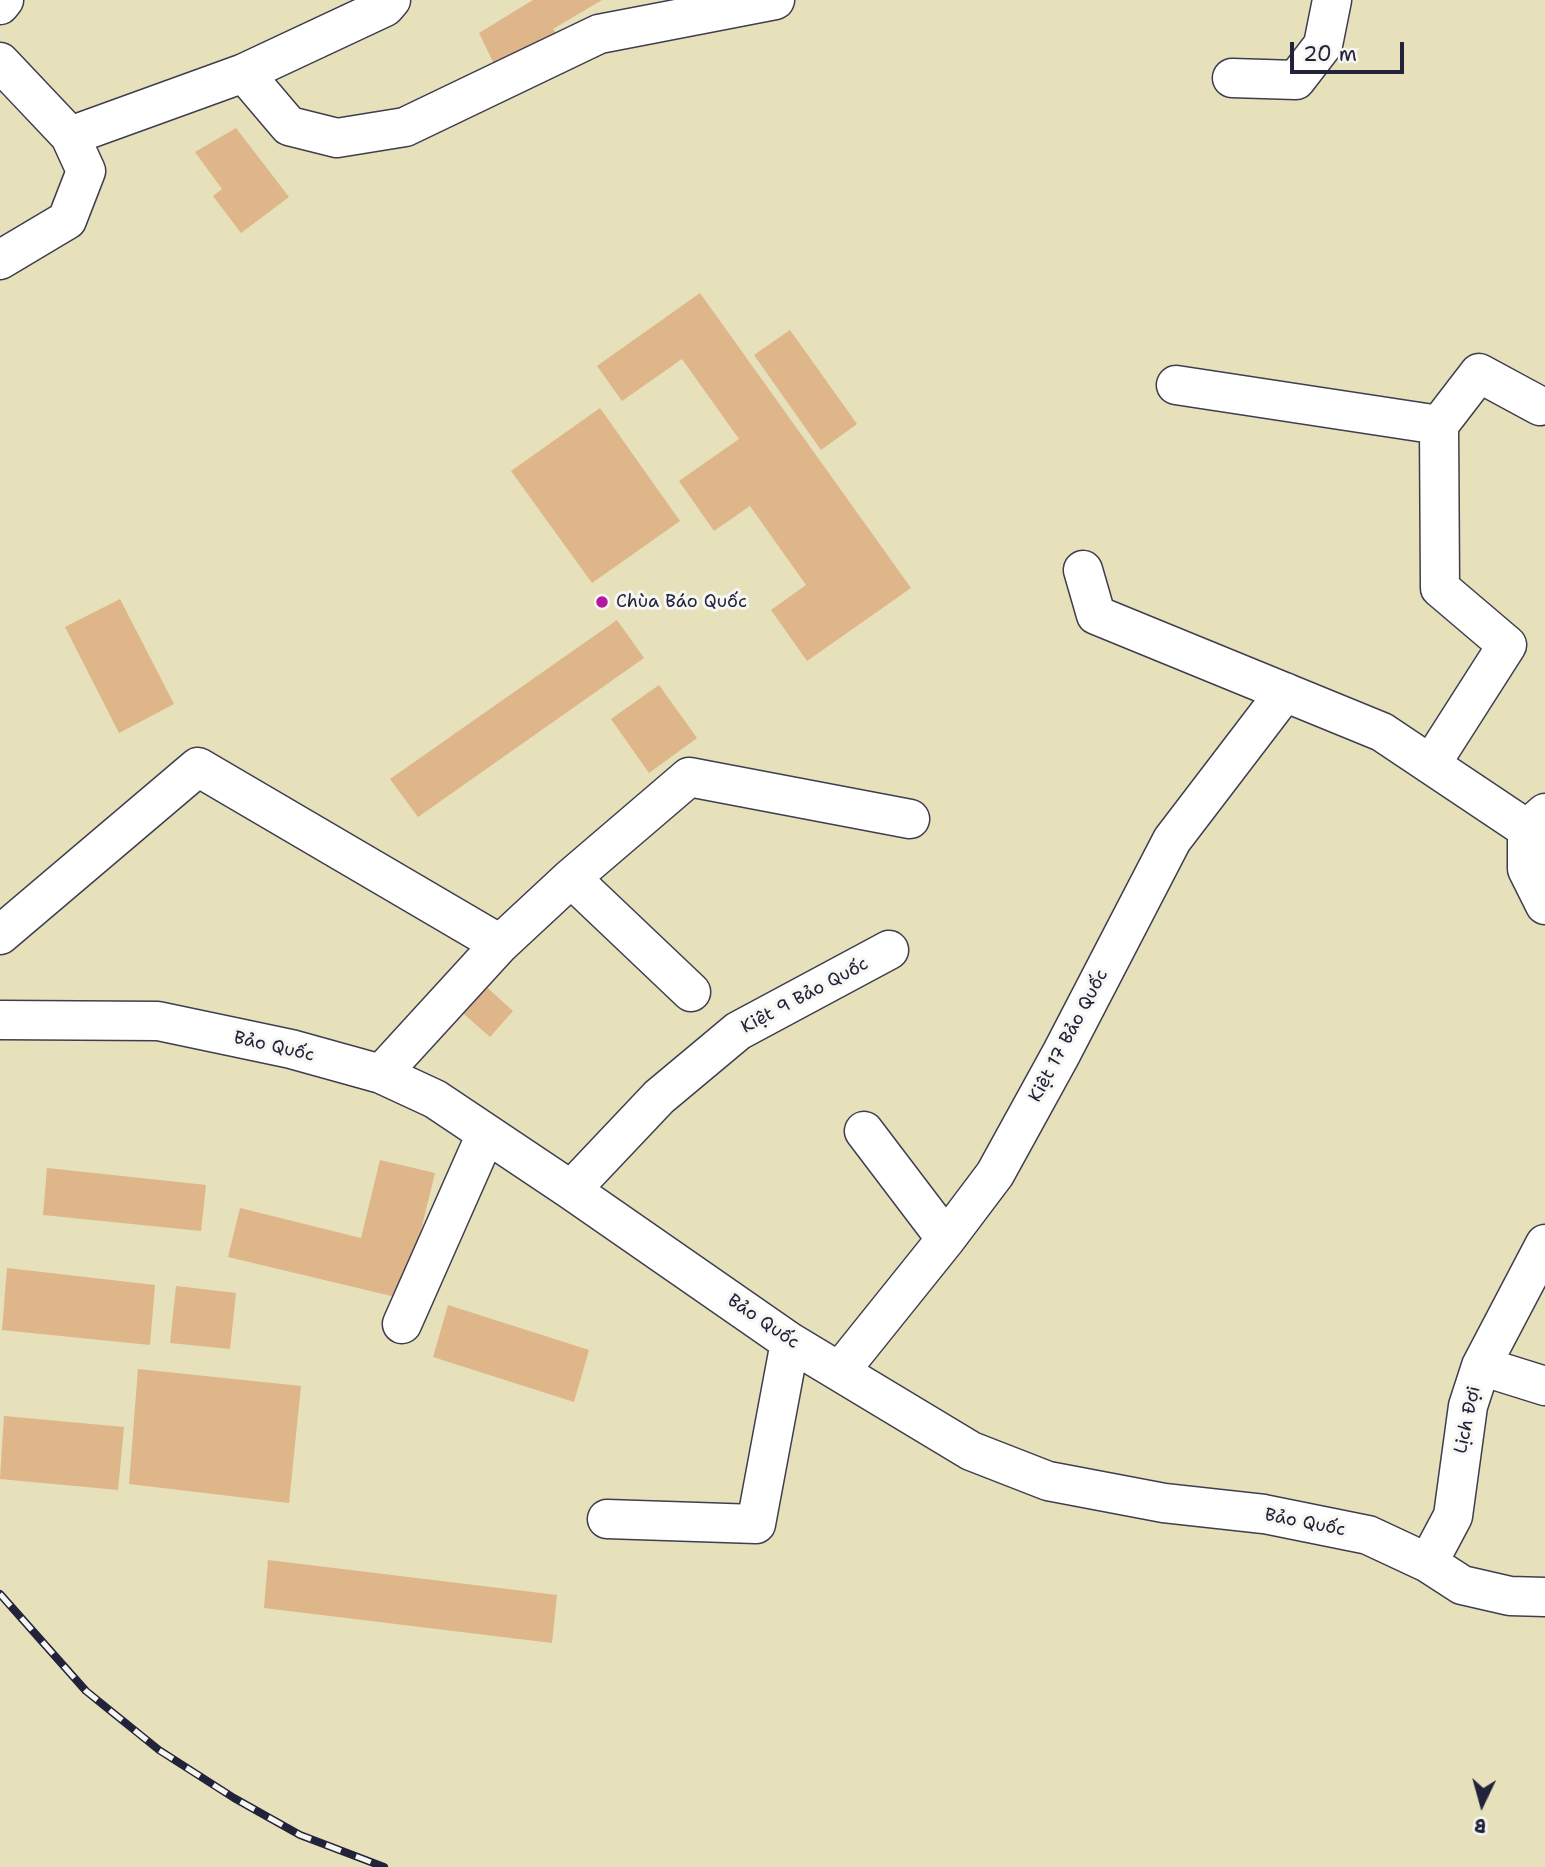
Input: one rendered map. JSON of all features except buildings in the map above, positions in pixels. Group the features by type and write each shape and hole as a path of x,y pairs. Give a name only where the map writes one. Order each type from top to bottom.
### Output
{"street":[{"path":"0,5 4,0"},
{"path":"70,136 244,73 385,7 391,0"},
{"path":"244,73 289,126 337,138 405,127 599,34 775,0"},
{"path":"1232,78 1296,80 1323,44 1332,0"},
{"path":"0,62 70,136 86,171 67,220 0,260"},
{"path":"1431,764 1507,645 1440,589 1439,425 1479,373 1540,406"},
{"path":"1176,385 1439,425"},
{"path":"1083,570 1096,615 1382,732 1431,764 1536,821 1527,869 1545,905"},
{"name":"Kiệt 17 Bảo Quốc","path":"839,1371 946,1240 995,1174 1172,840 1285,692"},
{"path":"0,935 198,767 500,944"},
{"path":"381,1074 500,944 571,878 689,777 910,819"},
{"path":"571,878 691,992"},
{"name":"Kiệt 9 Bảo Quốc","path":"571,1190 659,1097 738,1031 889,950"},
{"name":"Bảo Quốc","path":"0,1020 158,1021 291,1049 381,1074 435,1099 790,1342 971,1451 1048,1481 1164,1503 1264,1514 1368,1535 1428,1563 1462,1585 1510,1597 1545,1597"},
{"path":"864,1131 946,1240"},
{"path":"402,1324 486,1134"},
{"name":"Lịch Đợi","path":"1428,1563 1454,1516 1468,1406 1481,1367 1545,1244"},
{"path":"607,1519 756,1524 790,1342"},
{"path":"1481,1367 1545,1385"}],"railway":[{"path":"0,1594 86,1691 159,1750 234,1798 300,1835 384,1867"}],"place":[{"name":"Chùa Báo Quốc","path":"602,602"}]}
